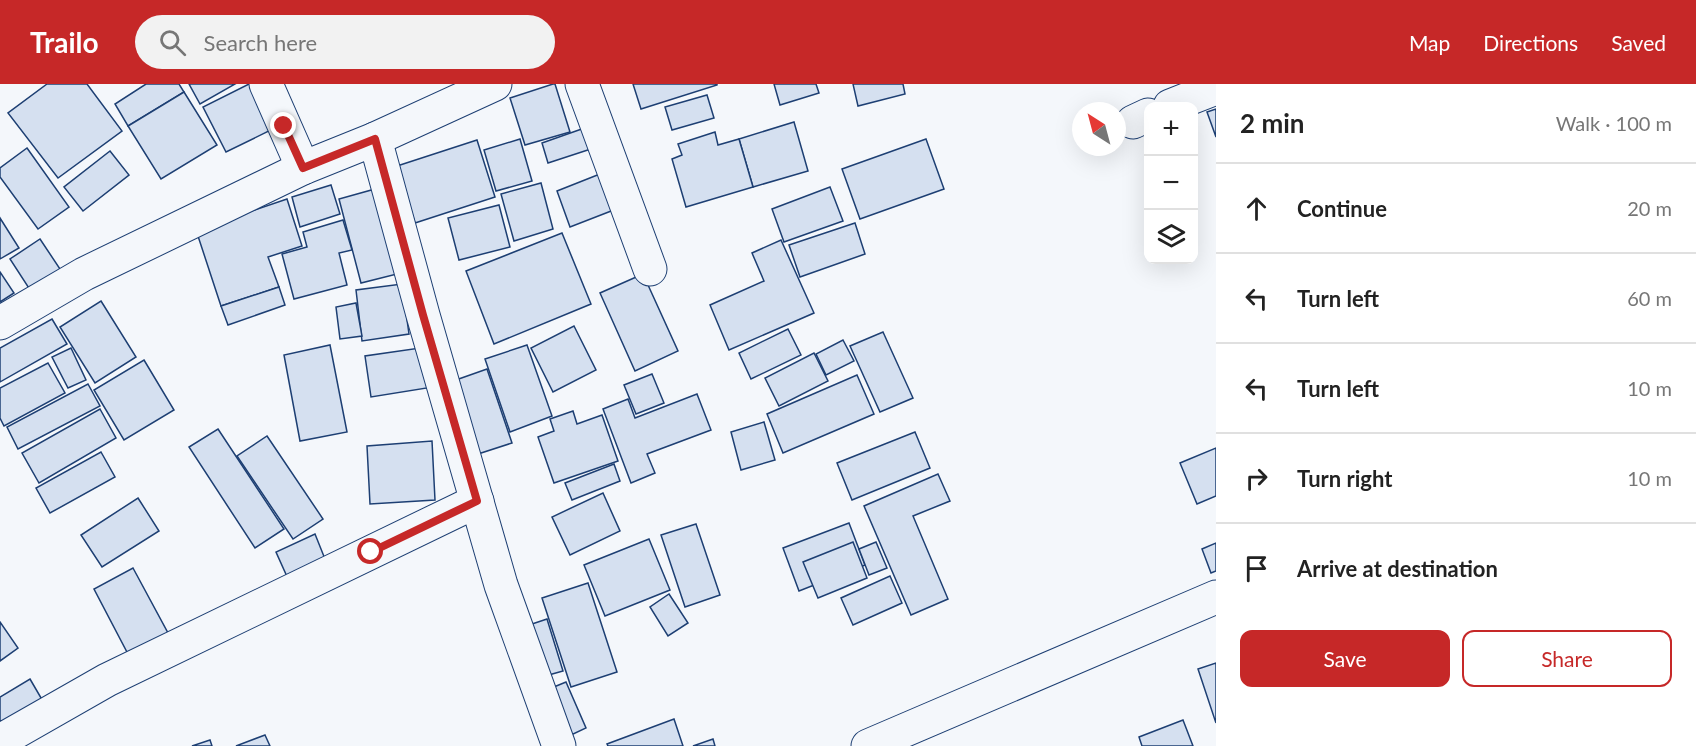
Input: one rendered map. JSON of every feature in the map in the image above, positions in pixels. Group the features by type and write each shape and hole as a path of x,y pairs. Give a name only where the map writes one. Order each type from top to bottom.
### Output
{"street":[{"path":"266,84 303,168"},
{"path":"0,323 84,274 303,168 375,139 495,84"},
{"path":"582,84 650,269"},
{"path":"1180,102 1216,88"},
{"path":"375,139 501,585 559,746"},
{"path":"0,741 107,680 477,501"},
{"path":"868,746 1216,597"}],"building":[{"path":"47,84 87,84 122,131 58,178 8,113"},
{"path":"146,84 179,84 184,92 128,126 115,104"},
{"path":"189,84 235,84 200,104"},
{"path":"249,84 255,84 277,127 226,152 203,107"},
{"path":"555,84 570,132 525,145 510,98"},
{"path":"633,84 717,84 717,85 641,109"},
{"path":"774,84 816,84 819,93 780,105"},
{"path":"853,84 903,84 905,94 858,106"},
{"path":"184,92 217,145 161,179 128,126"},
{"path":"707,95 714,118 672,130 665,107"},
{"path":"1216,109 1216,137 1207,112"},
{"path":"794,122 808,171 753,187 739,139"},
{"path":"593,125 600,146 548,163 542,143"},
{"path":"715,132 718,145 739,139 753,187 686,207 672,159 682,155 678,144"},
{"path":"520,139 532,181 496,191 484,150"},
{"path":"926,139 944,189 860,219 842,169"},
{"path":"477,140 495,197 415,223 397,166"},
{"path":"27,148 69,207 38,229 0,177 0,168"},
{"path":"110,151 129,175 83,211 64,187"},
{"path":"610,170 624,206 570,227 557,191"},
{"path":"541,183 553,229 514,241 501,194"},
{"path":"331,185 340,214 300,227 292,197"},
{"path":"830,187 843,221 784,242 772,209"},
{"path":"375,189 397,274 361,283 339,199"},
{"path":"287,199 302,246 268,257 279,287 221,306 196,230"},
{"path":"499,205 510,247 459,260 448,218"},
{"path":"0,218 19,248 0,259"},
{"path":"343,220 352,250 339,253 347,285 294,299 282,254 307,247 303,232"},
{"path":"855,223 865,254 800,277 789,245"},
{"path":"562,233 591,304 494,344 466,271"},
{"path":"40,239 64,275 34,296 10,259"},
{"path":"781,240 814,313 729,350 710,305 764,281 752,253"},
{"path":"0,272 14,293 0,302"},
{"path":"643,274 678,351 635,371 600,293"},
{"path":"402,284 409,334 362,341 356,290"},
{"path":"279,287 285,305 228,325 221,306"},
{"path":"101,301 136,357 95,383 60,327"},
{"path":"356,303 362,336 340,339 336,307"},
{"path":"52,319 67,344 0,382 0,348"},
{"path":"574,326 596,370 553,392 531,348"},
{"path":"788,329 801,355 751,379 739,353"},
{"path":"883,332 913,398 880,412 850,346"},
{"path":"843,340 854,361 826,375 816,354"},
{"path":"330,345 347,432 300,441 284,355"},
{"path":"527,345 552,416 510,432 485,359"},
{"path":"71,348 86,380 68,388 52,357"},
{"path":"420,348 427,388 371,397 365,356"},
{"path":"814,353 828,381 779,406 765,378"},
{"path":"144,360 174,410 124,440 94,390"},
{"path":"48,363 65,393 4,426 0,418 0,388"},
{"path":"487,369 512,443 478,454 453,381"},
{"path":"652,374 664,403 636,414 624,385"},
{"path":"857,375 874,414 783,453 767,414"},
{"path":"88,384 100,406 18,449 7,427"},
{"path":"697,394 711,430 647,454 655,473 631,483 603,409 628,399 635,418"},
{"path":"100,409 116,438 39,483 22,453"},
{"path":"573,411 577,424 602,415 618,461 554,483 538,437 554,431 550,419"},
{"path":"764,422 775,460 741,470 731,432"},
{"path":"218,429 284,529 255,548 189,447"},
{"path":"915,432 930,468 852,500 837,463"},
{"path":"267,436 323,519 293,539 237,456"},
{"path":"432,441 435,500 370,504 367,446"},
{"path":"1216,448 1216,496 1197,504 1180,463"},
{"path":"101,452 115,477 50,513 36,488"},
{"path":"614,464 620,481 572,500 565,483"},
{"path":"938,474 950,501 913,516 948,599 911,615 864,506"},
{"path":"603,493 620,531 570,555 552,517"},
{"path":"138,498 159,531 102,567 81,535"},
{"path":"849,523 865,565 799,591 783,548"},
{"path":"696,524 720,595 685,607 661,535"},
{"path":"315,534 327,564 289,581 276,552"},
{"path":"649,539 670,590 605,616 584,565"},
{"path":"853,542 867,578 818,598 803,562"},
{"path":"876,542 887,568 869,575 859,549"},
{"path":"1216,543 1216,571 1211,573 1202,549"},
{"path":"133,568 168,633 128,654 94,589"},
{"path":"890,576 902,603 853,625 841,598"},
{"path":"588,583 617,672 571,687 542,598"},
{"path":"669,594 688,623 668,636 650,607"},
{"path":"547,619 563,671 545,676 529,625"},
{"path":"0,622 18,648 0,661"},
{"path":"1216,663 1216,723 1198,669"},
{"path":"30,679 44,703 3,726 0,720 0,697"},
{"path":"566,682 586,728 569,736 549,689"},
{"path":"674,719 683,746 608,746 607,744"},
{"path":"1183,720 1193,746 1142,746 1139,737"},
{"path":"265,735 270,746 236,746"},
{"path":"713,739 715,746 693,746"},
{"path":"210,740 212,746 192,746"}],"route":[{"path":"284,126 303,168 375,139 477,501 371,552"}]}
